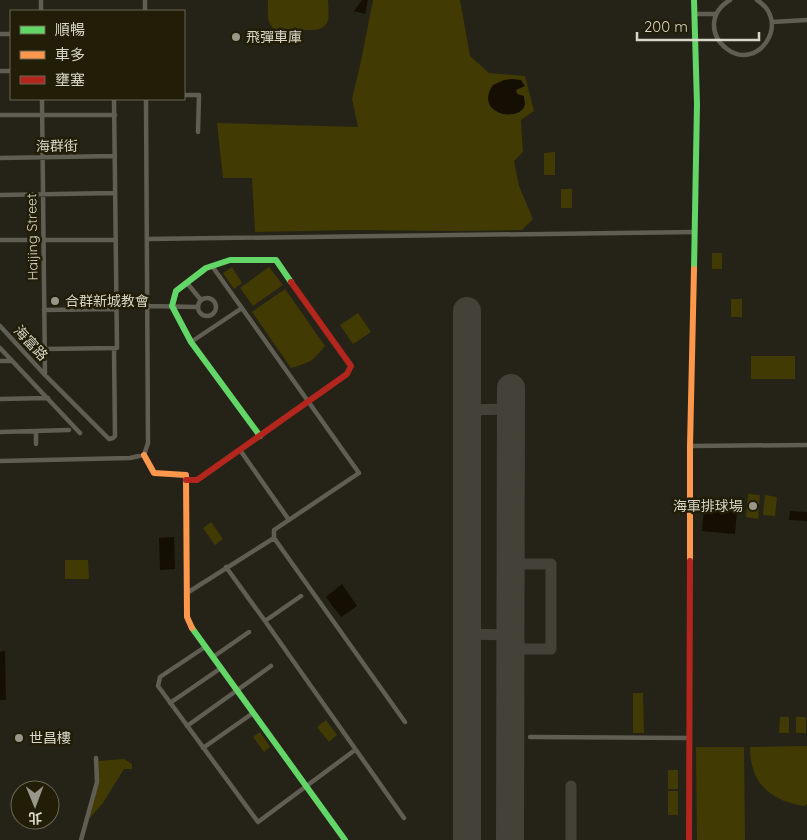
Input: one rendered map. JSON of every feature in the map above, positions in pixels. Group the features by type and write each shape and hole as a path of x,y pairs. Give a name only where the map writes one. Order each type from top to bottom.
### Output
{"street":[{"path":"689,840 690,446 697,104 694,0"},
{"path":"730,0 716,14 714,29 716,36 724,47 737,54 750,53 763,47 770,36 772,22 765,6 757,0"},
{"path":"695,14 716,14"},
{"path":"772,22 807,20"},
{"path":"185,95 199,95 198,132"},
{"name":"Haijing Street","path":"42,100 45,375"},
{"path":"45,349 116,348 114,100"},
{"path":"146,100 148,443 144,455 154,473 186,474 187,617 190,626 344,840"},
{"path":"0,115 115,115"},
{"name":"海群街","path":"0,158 115,156"},
{"path":"0,195 115,193"},
{"path":"147,239 695,232"},
{"path":"0,240 116,240"},
{"path":"186,480 197,480 260,436 308,401 347,374 351,366 276,260 230,260 206,268 176,291 172,306 191,342 260,436"},
{"path":"212,266 359,473 274,530 274,538 405,722"},
{"path":"187,284 200,300"},
{"path":"206,298 213,301 216,306 212,314 207,316 201,315 198,307 200,300 206,298"},
{"path":"148,306 198,307"},
{"path":"191,342 242,308"},
{"path":"44,310 116,309"},
{"path":"212,314 219,323"},
{"name":"海富路","path":"0,326 45,375 109,439 115,436 116,348"},
{"path":"0,348 80,433"},
{"path":"0,361 12,361"},
{"path":"0,399 48,398"},
{"path":"0,432 69,430"},
{"path":"36,431 36,444"},
{"path":"690,446 807,445"},
{"path":"240,450 288,520"},
{"path":"0,460 130,458 144,455"},
{"path":"186,593 274,538"},
{"path":"226,567 404,818"},
{"path":"265,621 301,596"},
{"path":"213,657 248,632"},
{"path":"205,647 160,677 158,686 258,822 355,750"},
{"path":"187,726 271,666"},
{"path":"170,703 221,668"},
{"path":"203,748 253,713"},
{"path":"530,737 690,738"},
{"path":"81,840 96,782 96,758"}],"shaded area":[{"path":"268,0 328,0 329,14 327,23 325,26 315,30 278,31 269,22"},
{"path":"362,0 368,0 365,14 354,11"},
{"path":"373,0 460,0 470,56 489,73 525,76 534,111 521,120 523,152 514,161 519,186 533,219 522,230 255,232 252,178 223,178 217,123 358,127 352,99"},
{"path":"512,79 521,80 525,86 516,90 517,94 524,96 525,104 522,110 516,114 500,113 493,109 489,103 488,95 493,85"},
{"path":"555,152 555,175 544,175 544,153"},
{"path":"561,189 572,189 572,208 561,208"},
{"path":"712,253 722,253 722,269 712,269"},
{"path":"232,267 242,283 234,289 223,273"},
{"path":"269,267 283,285 253,306 240,288"},
{"path":"285,289 325,346 311,361 291,368 252,312"},
{"path":"731,299 742,299 742,317 731,317"},
{"path":"358,313 371,332 353,344 340,325"},
{"path":"751,356 795,356 795,379 751,379"},
{"name":"海軍排球場","path":"748,494 760,495 758,519 746,517"},
{"path":"765,495 777,497 775,516 763,515"},
{"path":"704,509 737,512 735,534 702,531"},
{"path":"790,511 807,512 807,521 789,520"},
{"path":"211,522 223,539 215,545 203,528"},
{"path":"174,537 175,569 160,570 159,538"},
{"path":"65,560 88,560 89,579 65,579"},
{"path":"342,584 357,606 341,617 326,597"},
{"path":"5,651 6,700 0,700 0,652"},
{"path":"633,693 643,693 644,733 633,733"},
{"path":"780,717 789,717 789,733 779,733"},
{"path":"796,717 806,717 806,733 796,733"},
{"path":"326,720 337,735 329,742 317,727"},
{"path":"260,732 270,747 264,752 253,737"},
{"path":"807,746 807,804 804,806 781,800 764,788 754,770 750,747"},
{"path":"696,747 744,747 745,840 697,840"},
{"path":"124,759 132,764 132,769 124,769 103,803 88,820 98,782 98,761"},
{"path":"668,770 678,770 678,789 668,789"},
{"path":"668,791 678,791 678,815 668,815"}],"taxiway":[{"path":"466,410 511,409"},
{"path":"511,564 551,564 551,649 511,649"},
{"path":"467,634 511,635"},
{"path":"571,786 571,840"}],"runway":[{"path":"467,311 467,840"},
{"path":"510,840 511,388"}],"traffic: fast":[{"path":"694,0 697,104 694,269"},
{"path":"260,436 191,342 172,306 176,291 206,268 230,260 276,260 291,282"},
{"path":"192,628 345,840"}],"traffic: slow":[{"path":"690,561 690,446 694,269"},
{"path":"144,455 154,473 186,475 187,617 192,628"}],"traffic: jam":[{"path":"186,480 197,480 347,374 351,366 291,282"},
{"path":"689,840 690,561"}],"place":[{"name":"飛彈車庫","path":"236,37"},
{"name":"合群新城教會","path":"55,301"},
{"name":"海軍排球場","path":"753,506"},
{"name":"世昌樓","path":"19,738"}]}
